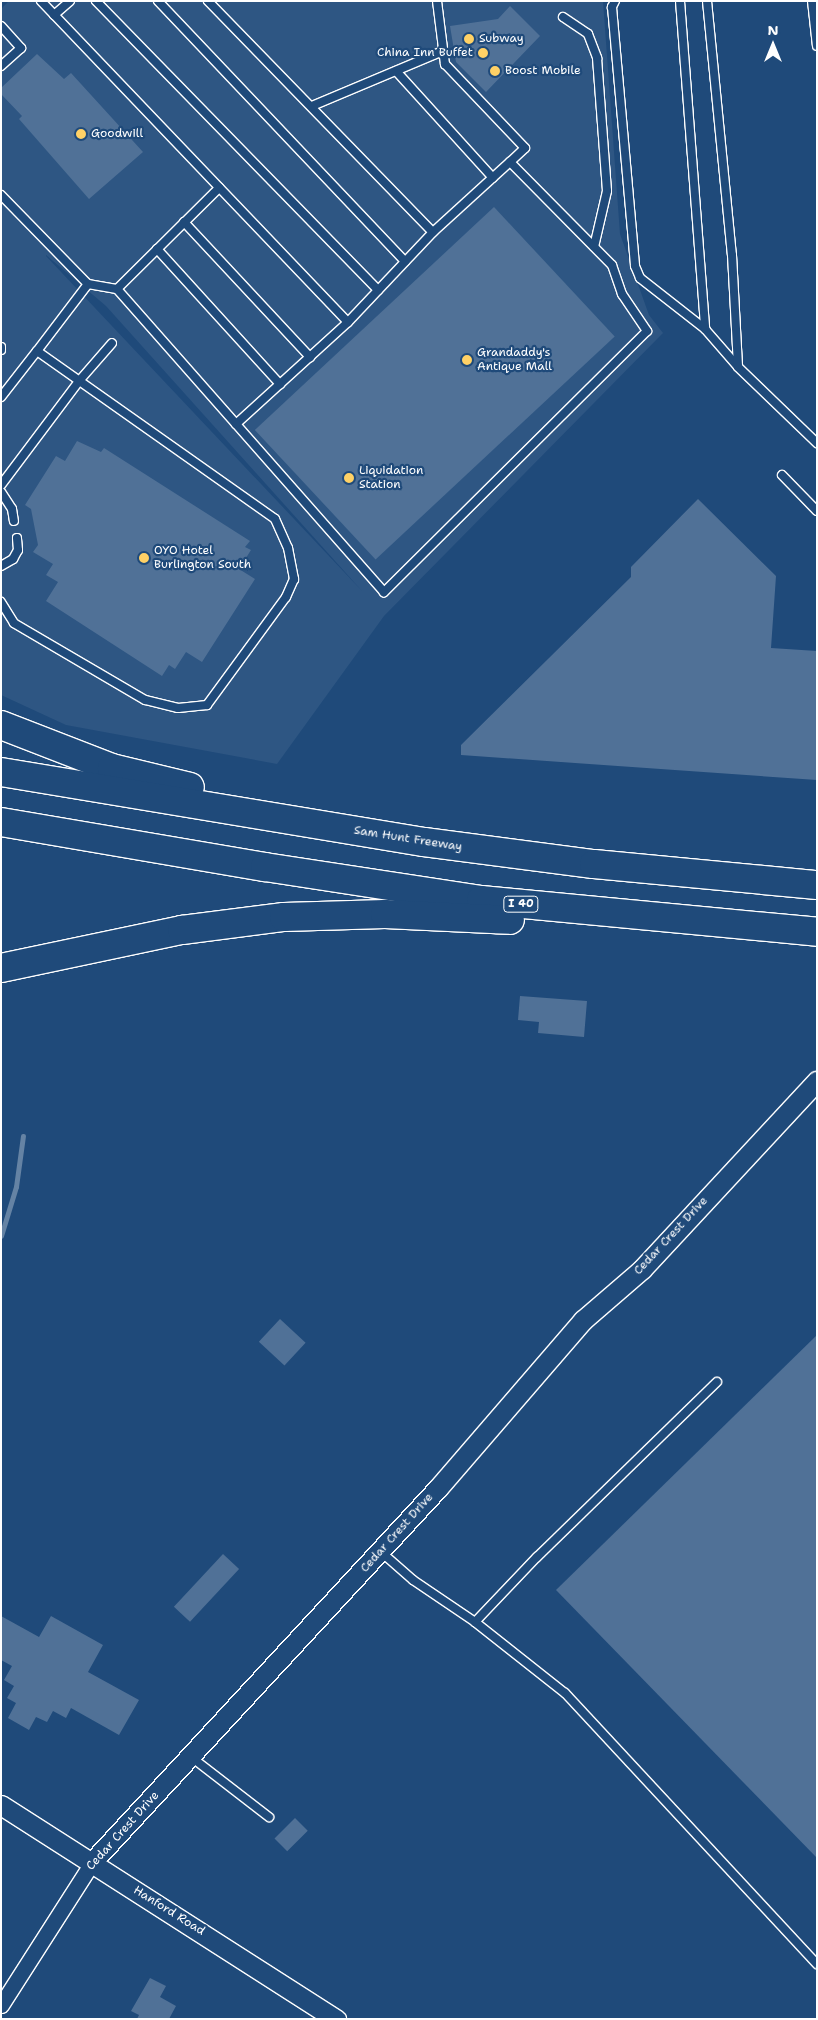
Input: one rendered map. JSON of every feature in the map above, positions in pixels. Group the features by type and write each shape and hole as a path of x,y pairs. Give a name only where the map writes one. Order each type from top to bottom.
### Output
{"highway":[{"path":"1,726 112,768 370,833"},
{"name":"Sam Hunt Freeway","path":"1,772 370,833 560,860 817,885"},
{"name":"I 40","path":"1,822 265,868 481,900 817,932"},
{"path":"1,968 182,930 236,922 334,914 779,929"}],"street":[{"name":"Cedar Crest Drive","path":"1,2005 93,1861 380,1551 583,1320 642,1269 817,1081"},
{"name":"Hanford Road","path":"1,1805 93,1861 336,2019"}],"lane":[{"path":"40,1 348,322"},
{"path":"54,16 70,1"},
{"path":"96,1 378,290"},
{"path":"158,1 405,261"},
{"path":"208,1 433,232"},
{"path":"236,424 348,322 433,232 525,148 445,64 437,1"},
{"path":"615,1 612,7 635,266 640,278 705,329 738,367 817,442"},
{"path":"680,1 705,329"},
{"path":"707,1 732,254 738,367"},
{"path":"812,1 817,46"},
{"path":"563,17 588,34 597,58 607,191 594,247"},
{"path":"1,26 21,48 1,66"},
{"path":"312,106 443,52"},
{"path":"396,71 493,178"},
{"path":"1,195 88,284 117,289 384,592 646,331 622,294 612,265 510,162"},
{"path":"117,289 220,188"},
{"path":"184,222 310,356"},
{"path":"158,249 280,384"},
{"path":"1,397 88,284"},
{"path":"1,485 79,381 112,343"},
{"path":"1,602 14,623 145,700 178,708 207,705 286,597 294,579 288,548 275,519 37,351"},
{"path":"782,475 817,511"},
{"path":"1,492 12,509 14,521"},
{"path":"1,566 13,558 18,550 17,538"},
{"path":"475,1622 537,1557 717,1382"},
{"path":"380,1551 413,1580 475,1622 565,1693 817,1964"},
{"path":"190,1756 269,1817"}],"shaded area":[{"path":"9,1 603,1 620,234 649,315 663,333 384,616 277,764 66,725 1,695 1,9","holes":["46,255 106,306 362,591"]}],"building":[{"path":"510,6 540,36 486,92 456,62 450,26 498,19"},
{"path":"37,54 64,79 71,73 143,152 89,199 19,119 22,116 1,94 1,88"},
{"path":"494,207 615,336 376,559 255,430"},
{"name":"OYO Hotel Burlington South","path":"77,441 101,452 104,448 250,541 245,547 251,550 239,569 255,579 202,662 186,652 175,669 169,665 162,676 46,601 58,582 46,575 53,564 33,552 38,545 31,509 25,505 56,456 65,461"},
{"path":"698,499 776,576 771,648 817,651 817,780 461,755 461,745 631,577 631,567"},
{"path":"520,996 587,1001 584,1037 538,1033 539,1022 518,1020"},
{"path":"280,1319 306,1343 284,1366 259,1342"},
{"path":"817,1335 817,1858 556,1590"},
{"path":"223,1554 239,1569 190,1622 174,1607"},
{"path":"1,1616 39,1637 51,1616 103,1645 88,1672 139,1700 119,1735 71,1708 66,1718 53,1711 47,1722 36,1717 29,1730 8,1718 16,1703 7,1698 14,1686 4,1680 12,1666 1,1660"},
{"path":"295,1818 308,1831 287,1851 274,1839"},
{"path":"150,1978 166,1986 160,1997 176,2006 169,2019 137,2019 139,2015 131,2011"}],"waterway":[{"path":"1,1236 16,1187 23,1136"}],"place":[{"name":"Subway","path":"469,39"},
{"name":"China Inn Buffet","path":"483,53"},
{"name":"Boost Mobile","path":"495,71"},
{"name":"Goodwill","path":"81,134"},
{"name":"Grandaddy's Antique Mall","path":"467,360"},
{"name":"Liquidation Station","path":"349,478"},
{"name":"OYO Hotel Burlington South","path":"144,558"}]}
